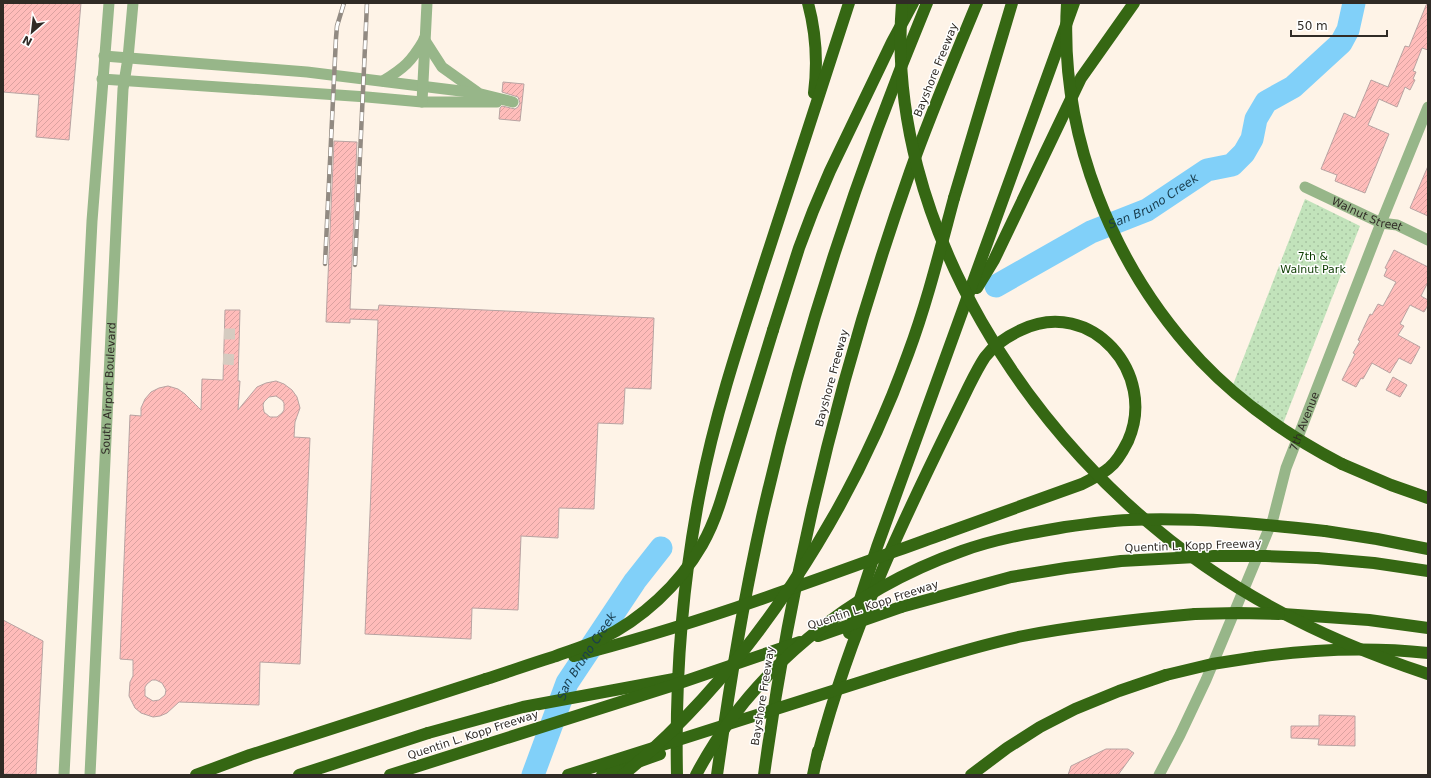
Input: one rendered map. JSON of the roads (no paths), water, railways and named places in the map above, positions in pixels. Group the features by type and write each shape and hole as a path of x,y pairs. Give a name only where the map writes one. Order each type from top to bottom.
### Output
{"highway":[{"path":"790,182 808,118 816,75 815,40 808,3"},
{"path":"677,775 679,657 690,553 700,493 725,388 790,182 849,3"},
{"path":"902,3 901,41 904,94 911,143 925,196 946,249 982,322 1012,370 1045,415 1080,457 1119,496 1160,533 1205,566 1251,596 1312,629 1377,656 1428,674"},
{"path":"196,775 250,755 486,679 576,649 601,639 642,614 674,583 690,564 713,524 796,255 830,171 892,42 913,3"},
{"path":"717,775 734,659 749,581 768,491 795,383 855,189 926,3"},
{"name":"Bayshore Freeway","path":"764,775 779,674 795,586 821,470 848,366 873,283 910,171 977,3"},
{"path":"623,775 654,748 688,714 754,637 810,557 856,476 876,435 908,354 922,312 1012,3"},
{"path":"1067,3 1066,16 1068,60 1072,101 1081,144 1093,183 1106,217 1126,258 1144,288 1174,330 1202,362 1235,393 1297,439 1367,476 1428,498"},
{"path":"813,775 838,671 862,591 1074,3"},
{"path":"964,309 994,260 1081,78 1134,3"},
{"path":"486,679 607,648 765,598 943,534 1082,484 1096,477 1109,468 1118,458 1132,431 1136,416 1136,400 1133,383 1127,367 1117,352 1105,340 1091,331 1075,325 1060,322 1044,322 1027,327 1012,334 998,344 986,356 969,386 879,578 846,664 824,731 817,758"},
{"path":"696,775 724,730 748,697 780,663 811,636 846,610 881,587 920,568 962,551 1001,539 1041,531 1084,524 1128,520 1212,520 1261,524 1325,531 1428,549"},
{"name":"Quentin L. Kopp Freeway","path":"390,775 695,678 901,607 1011,577 1121,561 1215,556 1317,558 1374,563 1428,571"},
{"path":"568,775 792,705 882,675 1022,636 1109,622 1195,614 1238,613 1362,619 1428,628"},
{"path":"971,775 1007,748 1040,727 1075,709 1118,691 1166,674 1257,656 1299,651 1377,649 1428,653"},
{"path":"300,775 428,733 522,707 668,680 695,678"},
{"path":"602,775 792,705"}],"street":[{"path":"64,775 92,221 109,3"},
{"name":"South Airport Boulevard","path":"90,775 108,372 125,81 133,3"},
{"path":"422,102 427,3"},
{"path":"383,81 402,70 414,56 424,39"},
{"path":"424,39 442,66 477,93"},
{"path":"102,79 422,102 513,102 477,93 290,70 104,56"},
{"name":"7th Avenue","path":"1159,775 1206,680 1273,519 1286,468 1381,223 1428,107"},
{"name":"Walnut Street","path":"1305,187 1381,223 1397,225 1428,240"}],"waterway":[{"name":"San Bruno Creek","path":"996,286 1091,232 1147,210 1207,170 1232,165 1244,153 1252,139 1256,119 1266,102 1293,87 1341,43 1348,30 1354,3"},
{"name":"San Bruno Creek","path":"533,775 567,683 635,581 661,548"}],"tunnel":[{"path":"224,334 240,334"},
{"path":"223,359 239,360"}],"railway":[{"path":"325,264 336,38 337,26 344,3"},
{"path":"355,265 367,3"}],"park label":[{"name":"7th & Walnut Park","path":"1313,262"}]}
